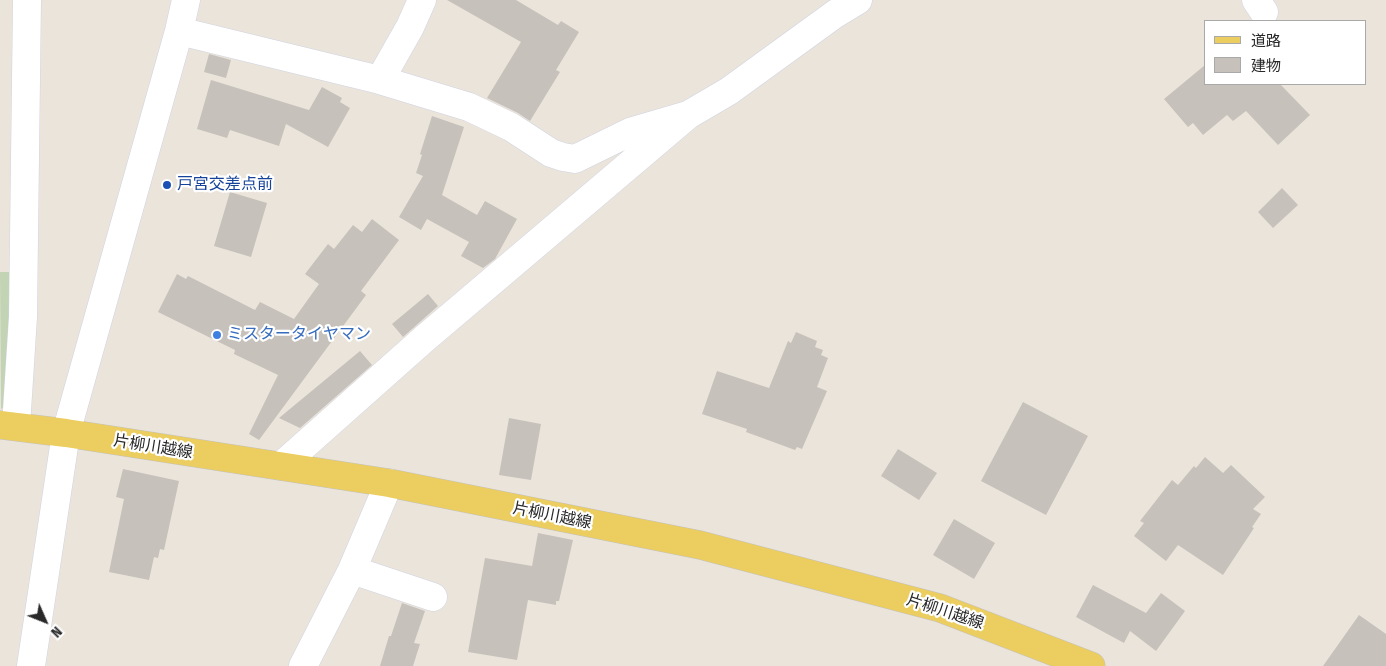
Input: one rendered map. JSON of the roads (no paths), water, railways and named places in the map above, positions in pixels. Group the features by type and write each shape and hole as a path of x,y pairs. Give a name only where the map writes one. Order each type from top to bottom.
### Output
{"main road":[{"name":"片柳川越線","path":"8,425 389,483 700,545 940,608 1091,666"}],"street":[{"path":"8,425 23,317 27,0"},
{"path":"31,666 66,433 179,31 186,0"},
{"path":"380,80 410,27 422,0"},
{"path":"280,466 424,339 688,115 729,91 835,14 858,0"},
{"path":"179,31 380,80 469,107 511,126 551,153 563,158 575,159 630,132 688,115"},
{"path":"304,666 352,570 389,483"},
{"path":"352,570 433,597"}],"place":[{"name":"戸宮交差点前","path":"167,185"},
{"name":"ミスタータイヤマン","path":"217,335"}]}
